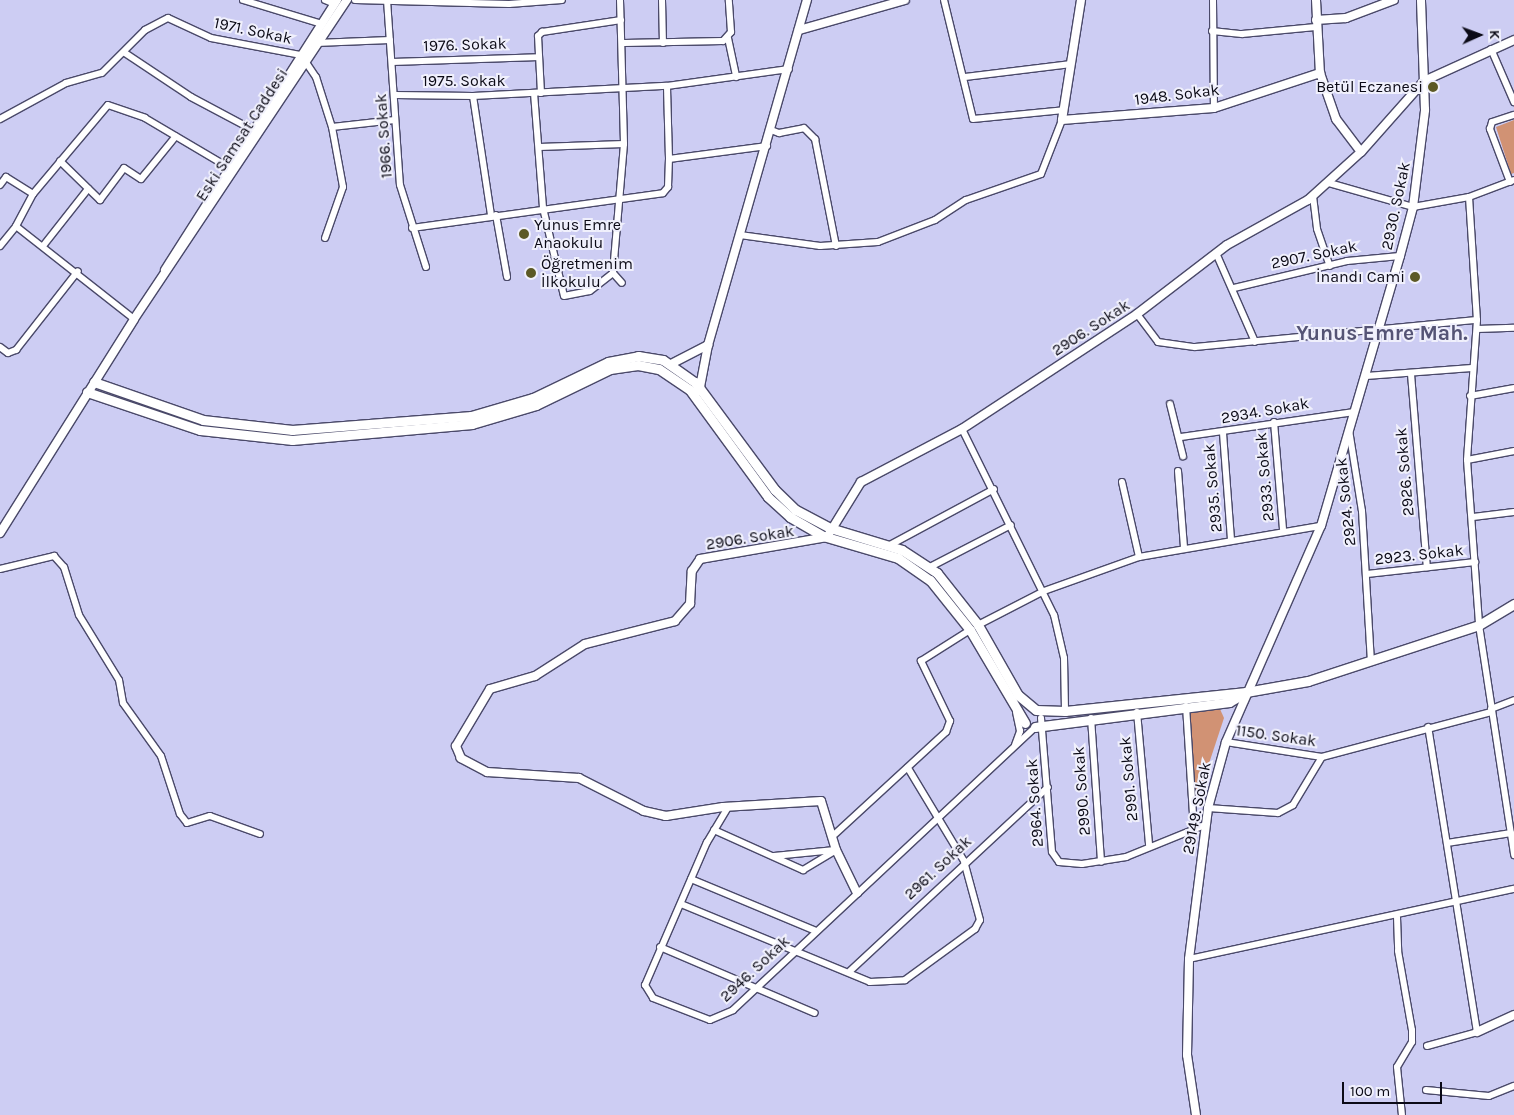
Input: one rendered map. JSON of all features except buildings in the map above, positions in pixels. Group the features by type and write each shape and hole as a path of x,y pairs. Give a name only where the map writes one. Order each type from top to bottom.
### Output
{"main road":[{"path":"94,382 203,420 292,430 462,417 524,401 618,359 648,356 671,364 698,393 794,520 827,538 883,552 913,566 934,584 974,628 1016,712 1025,723"},
{"path":"87,392 200,430 285,440 482,422 536,405 610,369 628,365 667,372 698,393"},
{"path":"772,493 803,515 835,530 890,545 930,567 974,628 1017,693 1039,720"},
{"path":"1025,723 1064,712 1246,692 1308,680 1371,662 1478,625 1514,604"},
{"path":"1025,723 1026,712 1039,720 1091,718 1230,702 1246,692"}],"street":[{"path":"243,0 322,24"},
{"path":"325,0 336,2"},
{"name":"Eski Samsat Caddesi","path":"158,283 228,167 347,0"},
{"path":"356,0 509,4 562,0"},
{"path":"620,0 624,43 624,144 616,198 613,273 622,282"},
{"path":"662,0 663,42"},
{"path":"729,0 728,38 736,76"},
{"path":"698,393 708,345 789,70 807,0"},
{"path":"799,30 905,0"},
{"path":"944,0 965,77 973,119 1064,110"},
{"path":"740,235 836,246 878,242 935,220 966,200 1039,175 1048,166 1062,120 1081,0"},
{"path":"1213,0 1214,108"},
{"path":"1316,0 1320,73 1336,119 1361,152"},
{"path":"1212,31 1242,34 1316,24 1346,18 1394,0"},
{"name":"2930. Sokak","path":"1321,526 1348,429 1380,332 1413,207 1424,80 1421,0"},
{"name":"1966. Sokak","path":"388,1 400,185 412,228 426,267"},
{"name":"Eski Samsat Caddesi","path":"0,533 134,318 304,58 336,2"},
{"name":"1971. Sokak","path":"125,53 145,30 168,18 181,28 304,58 332,127 343,187 325,238"},
{"path":"613,273 590,291 564,296 543,208 538,147 538,36 547,29 621,20"},
{"path":"624,43 728,38"},
{"path":"316,43 390,40"},
{"name":"2906. Sokak","path":"857,893 836,850 835,834 821,800 666,816 644,811 579,778 487,772 462,758 456,746 490,689 535,676 585,644 675,621 690,604 692,571 700,559 827,538 835,530 861,482 962,429 1137,314 1216,253 1313,196 1329,184 1361,152 1424,80 1514,40"},
{"path":"1491,50 1514,102"},
{"path":"0,119 66,84 102,73 125,53 191,97 253,130"},
{"name":"1976. Sokak","path":"392,62 539,56"},
{"path":"965,77 1071,64"},
{"name":"1975. Sokak","path":"395,95 473,96 667,86 789,70"},
{"name":"1948. Sokak","path":"1062,120 1214,108 1320,73"},
{"path":"412,228 543,208 663,193 668,187 667,86"},
{"path":"473,96 507,277"},
{"path":"0,246 16,226 33,194 108,105 145,118 228,167"},
{"path":"1329,184 1413,207 1469,197 1512,181 1490,128 1492,122 1514,115"},
{"path":"332,127 395,120"},
{"path":"771,130 779,133 804,128 815,139 836,246"},
{"path":"60,161 100,200 124,168 141,179 176,136"},
{"path":"538,147 624,144"},
{"path":"669,159 767,146"},
{"path":"0,185 6,177 33,194"},
{"path":"44,246 88,188"},
{"path":"1313,196 1319,238 1330,266"},
{"path":"1469,197 1477,329 1472,368 1467,460 1478,625 1514,855"},
{"path":"16,226 78,272 134,318"},
{"path":"1216,253 1234,288 1254,342"},
{"name":"2907. Sokak","path":"1234,288 1330,266 1400,256"},
{"path":"0,347 8,353 16,350 78,272"},
{"path":"1137,314 1152,338 1166,345 1254,342 1302,334 1380,332 1477,320"},
{"path":"1477,329 1514,328"},
{"path":"671,364 708,345"},
{"path":"1366,376 1472,368"},
{"name":"2926. Sokak","path":"1411,374 1427,568"},
{"path":"1470,396 1514,388"},
{"path":"1170,404 1181,437 1183,456"},
{"name":"2934. Sokak","path":"1181,437 1223,433 1274,422 1354,412"},
{"name":"2933. Sokak","path":"1274,422 1284,529"},
{"path":"962,429 1044,591 1062,648 1064,712"},
{"name":"2924. Sokak","path":"1348,429 1356,453 1367,574 1371,662"},
{"name":"2935. Sokak","path":"1223,433 1231,540"},
{"path":"1467,460 1514,451"},
{"path":"1178,470 1184,547"},
{"path":"1122,482 1139,557"},
{"path":"890,545 994,489"},
{"path":"1472,516 1514,512"},
{"path":"930,567 1011,525"},
{"path":"835,834 908,768 950,725 922,659 974,628 1044,591 1139,557 1284,529 1321,526"},
{"name":"29149. Sokak","path":"1196,1115 1187,1055 1189,959 1208,808 1226,742 1246,692 1321,526"},
{"path":"0,569 45,556 54,556 64,567 79,615 119,680 123,703 161,756 180,814 186,822 210,816 260,834"},
{"name":"2923. Sokak","path":"1367,574 1475,562"},
{"path":"1208,808 1269,814 1287,810 1322,757 1491,711 1514,700"},
{"path":"1186,706 1194,830"},
{"path":"1016,712 1020,731"},
{"name":"2991. Sokak","path":"1138,712 1149,845"},
{"name":"2990. Sokak","path":"1091,718 1101,862"},
{"name":"2946. Sokak","path":"727,809 714,830 646,978 646,990 653,998 694,1016 710,1020 726,1016 795,949 938,819 1039,720"},
{"name":"2964. Sokak","path":"1039,720 1048,787 1053,856 1062,864 1101,862 1126,857 1149,845 1205,825"},
{"path":"1014,746 1025,723"},
{"path":"1428,727 1477,1032"},
{"name":"1150. Sokak","path":"1226,742 1322,757"},
{"path":"681,904 795,949 870,982 897,983 975,929 980,915 964,861 908,768"},
{"name":"2961. Sokak","path":"850,972 964,861 1048,787"},
{"path":"1506,798 1514,797"},
{"path":"714,830 808,871 836,850"},
{"path":"1447,843 1511,833"},
{"path":"774,856 836,850"},
{"path":"691,879 816,931"},
{"path":"1189,959 1397,917 1514,889"},
{"path":"1397,917 1398,952 1412,1030 1412,1042 1397,1067 1402,1115"},
{"path":"660,946 757,986 815,1013"},
{"path":"1427,1046 1477,1032 1514,1015"},
{"path":"1426,1090 1489,1096 1514,1086"}],"shaded area":[{"path":"1514,120 1514,173 1511,174 1496,127"},
{"path":"1220,709 1224,718 1195,806 1190,713"}],"place":[{"name":"Betül Eczanesi","path":"1433,87"},
{"name":"Yunus Emre Anaokulu","path":"524,234"},
{"name":"Öğretmenim İlkokulu","path":"531,273"},
{"name":"İnandı Cami","path":"1415,277"}],"district":[{"name":"Yunus Emre Mah.","path":"1382,333"}]}
